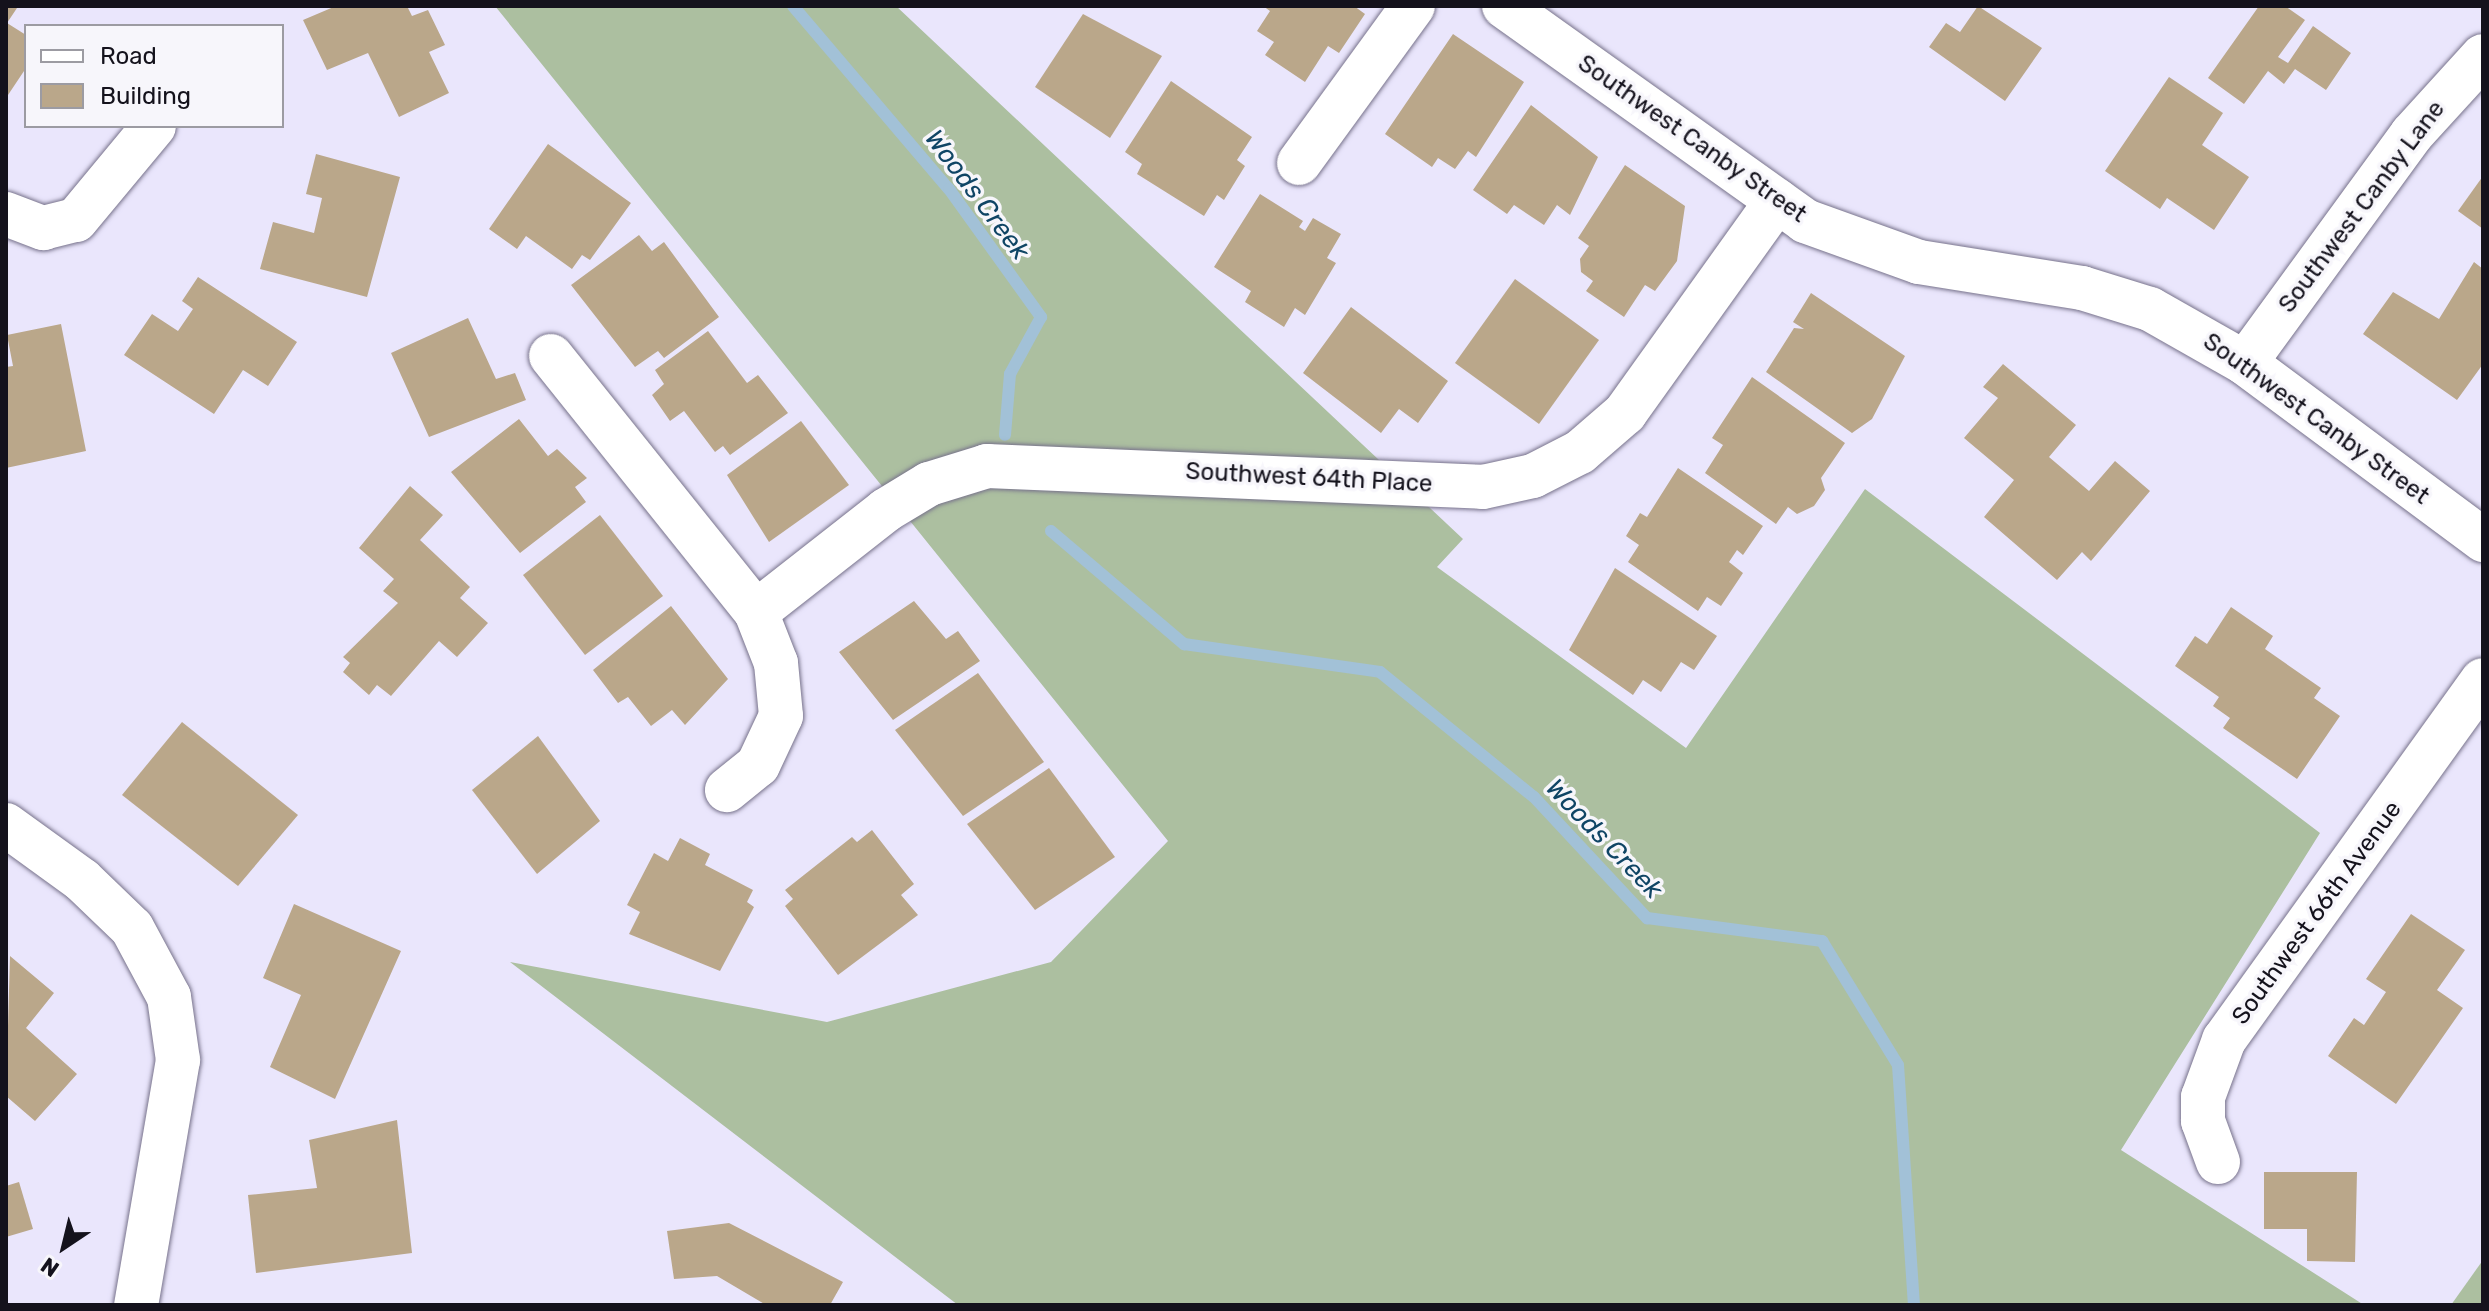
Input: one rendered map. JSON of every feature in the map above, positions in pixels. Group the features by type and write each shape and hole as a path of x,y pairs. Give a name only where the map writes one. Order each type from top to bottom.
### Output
{"street":[{"path":"1299,163 1413,6"},
{"name":"Southwest Canby Street","path":"1504,6 1805,221 1882,252 2113,294 2245,363 2483,540"},
{"name":"Southwest Canby Lane","path":"2245,363 2412,134 2483,56"},
{"path":"6,214 43,228 76,220 152,128"},
{"name":"Southwest 64th Place","path":"756,612 886,510 929,484 987,466 1483,487 1533,476 1580,452 1625,413 1777,201"},
{"path":"551,356 756,612 776,663 781,716 758,765 727,790"},
{"name":"Southwest 66th Avenue","path":"2218,1162 2203,1121 2203,1097 2224,1040 2483,680"},
{"path":"6,825 82,880 132,928 169,997 178,1060 136,1305"}],"green space":[{"path":"495,6 896,6 1463,539 1437,567 1686,748 1865,489 2320,833 2121,1150 2364,1305 958,1305 510,962 827,1022 1051,962 1168,841"},
{"path":"2483,1260 2483,1305 2451,1305"}],"building":[{"path":"6,6 17,8 7,23 24,34 24,71 6,98"},
{"path":"336,6 407,6 412,16 428,10 445,45 429,52 449,93 399,117 368,53 327,70 303,20"},
{"path":"1263,6 1354,6 1365,14 1339,53 1328,46 1305,82 1265,55 1274,42 1257,31 1270,11"},
{"path":"1978,6 2042,48 2005,101 1929,47 1946,23 1960,32"},
{"path":"2259,6 2285,6 2305,20 2278,57 2288,63 2313,26 2351,53 2326,90 2295,69 2284,84 2268,71 2244,104 2208,78"},
{"path":"1083,14 1162,56 1110,138 1035,87"},
{"path":"1453,34 1524,82 1476,157 1468,151 1455,169 1438,158 1432,167 1385,134"},
{"path":"2169,77 2223,113 2202,145 2249,177 2214,230 2167,198 2160,209 2105,171"},
{"path":"1171,81 1252,137 1237,160 1245,166 1224,200 1217,195 1204,216 1137,174 1142,164 1125,152"},
{"path":"1531,105 1598,157 1570,215 1557,205 1544,225 1514,205 1507,214 1473,190"},
{"path":"548,144 631,203 590,260 582,255 572,269 526,236 517,249 489,229"},
{"path":"316,154 400,177 367,297 260,269 273,222 314,233 322,198 306,194"},
{"path":"1625,165 1685,206 1677,261 1655,291 1645,285 1624,317 1586,291 1593,281 1581,272 1580,259 1589,246 1578,238"},
{"path":"2483,176 2483,229 2458,211"},
{"path":"1260,194 1303,221 1299,227 1305,231 1313,218 1341,234 1327,258 1336,263 1305,315 1295,308 1284,327 1245,302 1251,291 1214,267"},
{"path":"639,235 652,251 664,242 719,317 664,358 658,351 635,367 571,285"},
{"path":"2474,262 2483,269 2483,364 2457,400 2363,334 2393,292 2439,319"},
{"path":"198,277 297,342 268,386 243,370 214,414 124,355 152,314 178,331 193,309 182,301"},
{"path":"1515,279 1599,340 1539,424 1455,363"},
{"path":"1811,293 1905,356 1872,419 1852,433 1766,372 1794,328 1804,329 1793,322"},
{"path":"1351,307 1448,381 1418,423 1399,409 1381,433 1303,373"},
{"path":"468,318 496,379 515,373 526,400 429,437 391,353"},
{"path":"61,324 86,451 6,468 6,367 13,366 7,335"},
{"path":"708,331 747,383 758,375 788,413 730,455 723,446 715,452 684,411 670,421 652,395 664,384 655,370"},
{"path":"2003,364 2076,425 2049,457 2089,491 2115,461 2150,491 2091,561 2082,552 2057,580 1984,517 2014,480 1964,438 1998,398 1983,387"},
{"path":"1752,377 1845,443 1821,478 1825,490 1814,506 1797,514 1788,507 1776,524 1705,473 1723,445 1712,438"},
{"path":"519,419 548,456 557,449 587,478 575,487 586,502 520,553 451,472"},
{"path":"801,421 849,485 769,542 727,475"},
{"path":"1678,468 1763,526 1743,555 1737,550 1729,562 1743,573 1721,606 1707,597 1698,611 1628,562 1639,545 1626,536 1640,513 1647,517"},
{"path":"410,486 443,515 420,540 470,587 460,598 488,623 457,657 439,641 391,696 377,685 369,695 343,672 350,663 343,657 398,603 383,591 394,579 359,548"},
{"path":"600,515 663,596 585,655 523,575"},
{"path":"1615,568 1717,636 1694,670 1681,662 1661,692 1643,680 1633,695 1569,650"},
{"path":"914,601 946,639 958,631 980,661 893,720 839,652"},
{"path":"671,606 728,679 685,725 672,710 651,726 628,697 618,703 593,670"},
{"path":"2231,607 2273,636 2265,649 2321,688 2314,698 2340,716 2297,779 2223,728 2230,718 2213,706 2219,697 2175,666 2195,636 2207,644"},
{"path":"978,673 1044,762 963,816 895,730"},
{"path":"182,722 298,815 238,886 122,795"},
{"path":"538,736 600,821 537,874 472,790"},
{"path":"1049,768 1115,857 1035,910 967,824"},
{"path":"872,830 914,884 901,895 918,915 838,975 785,906 793,899 785,890 852,837 857,842"},
{"path":"680,838 710,854 705,865 753,890 747,902 754,907 720,971 629,934 640,912 627,905 654,853 668,861"},
{"path":"294,904 401,951 335,1099 270,1067 301,995 263,978"},
{"path":"2411,914 2465,950 2437,990 2463,1008 2396,1104 2328,1056 2354,1018 2364,1025 2386,992 2366,979"},
{"path":"10,956 54,993 26,1028 77,1074 35,1121 6,1096"},
{"path":"397,1120 412,1253 256,1273 248,1195 317,1188 309,1140"},
{"path":"2264,1172 2357,1172 2355,1262 2307,1261 2307,1229 2264,1229"},
{"path":"19,1182 33,1229 6,1237 6,1186"},
{"path":"729,1223 843,1282 830,1305 766,1305 717,1276 674,1279 667,1231"}],"waterway":[{"name":"Woods Creek","path":"793,6 949,189 1041,317 1010,374 1005,435"},
{"name":"Woods Creek","path":"1051,531 1184,644 1380,672 1534,797 1647,918 1822,941 1898,1065 1914,1305"}]}
